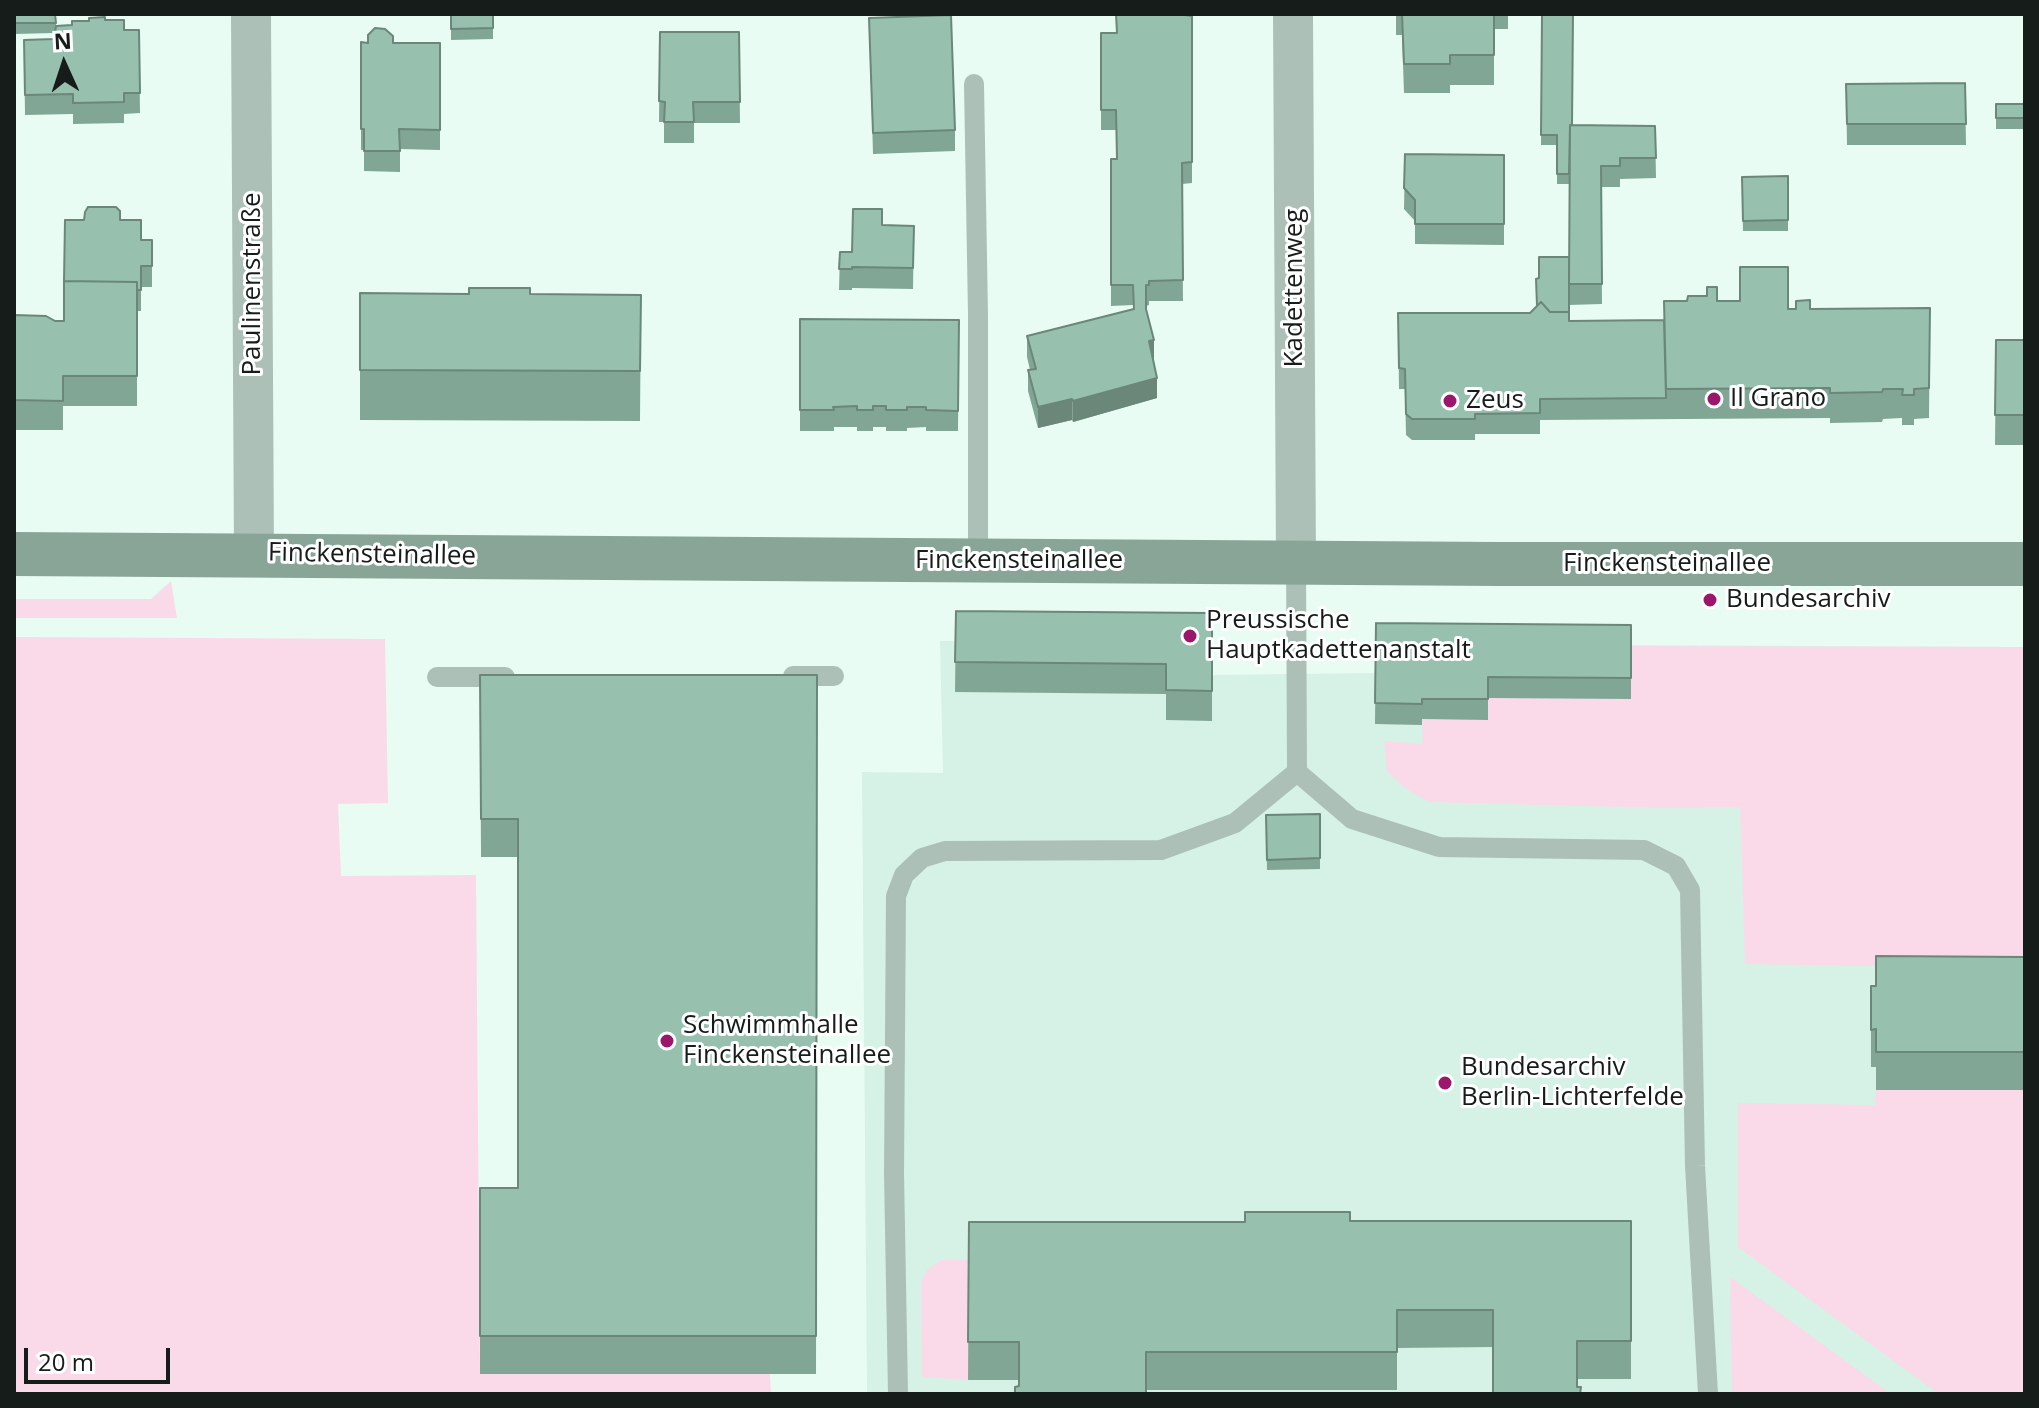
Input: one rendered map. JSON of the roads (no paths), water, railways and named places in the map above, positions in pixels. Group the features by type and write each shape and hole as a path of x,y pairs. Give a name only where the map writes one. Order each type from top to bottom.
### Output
{"street":[{"name":"Paulinenstraße","path":"251,14 254,554"},
{"name":"Kadettenweg","path":"1293,14 1296,561"},
{"name":"Finckensteinallee","path":"14,554 2025,564"}],"lane":[{"path":"974,84 978,560"},
{"path":"1296,561 1297,772 1352,819 1439,847 1644,850 1676,866 1690,890 1695,1166 1708,1394"},
{"path":"769,676 834,676"},
{"path":"437,677 532,677"},
{"path":"898,1394 894,1173 895,912 896,896 904,875 922,858 945,851 1161,850 1235,823 1297,772"}],"place":[{"name":"Il Grano","path":"1714,399"},
{"name":"Zeus","path":"1450,401"},
{"name":"Bundesarchiv","path":"1710,600"},
{"name":"Preussische Hauptkadettenanstalt","path":"1190,636"},
{"name":"Schwimmhalle Finckensteinallee","path":"667,1041"},
{"name":"Bundesarchiv Berlin-Lichterfelde","path":"1445,1083"}]}
